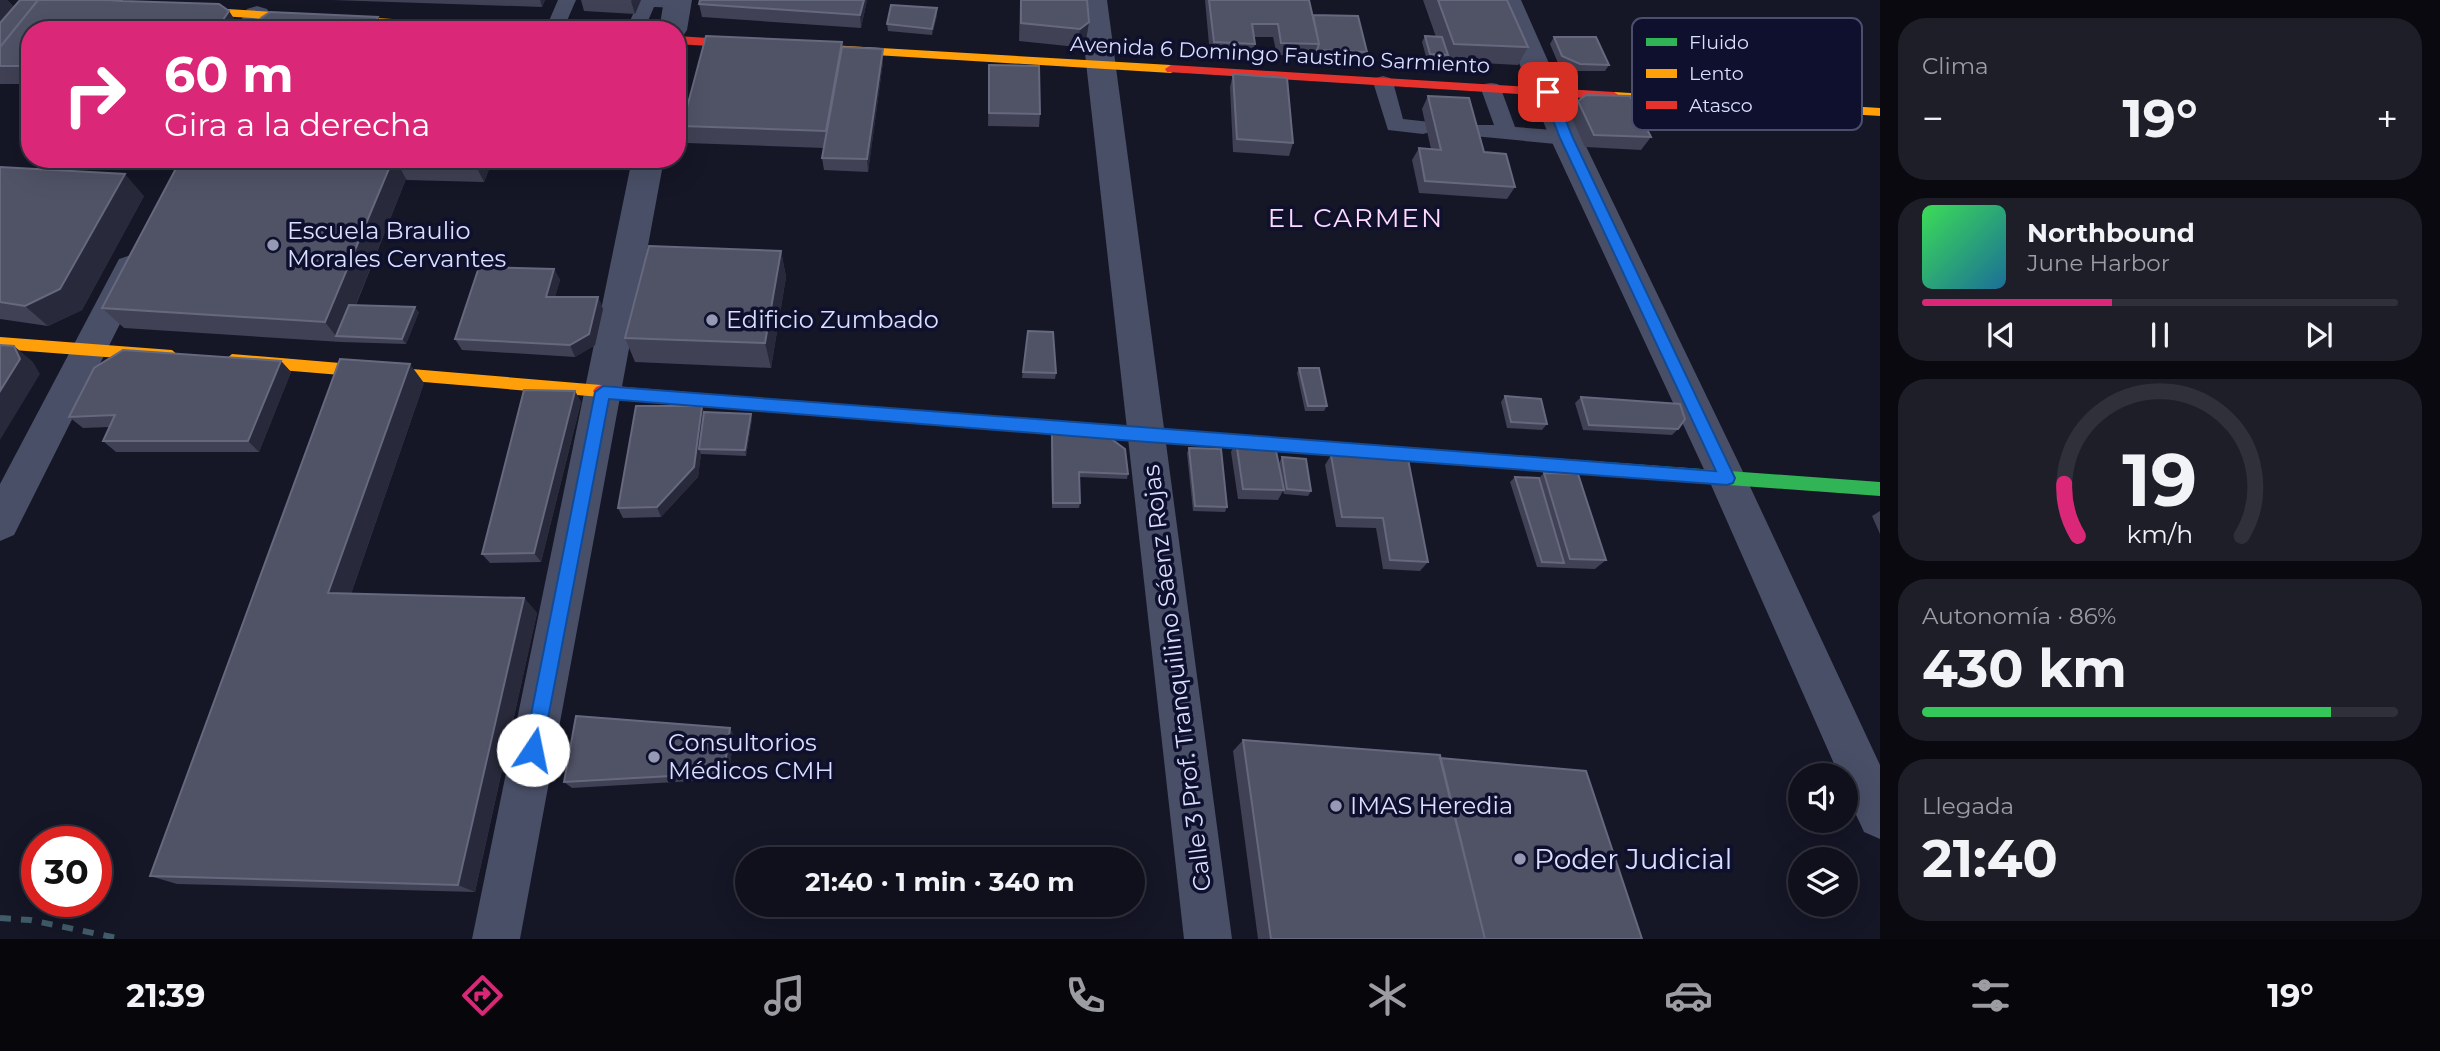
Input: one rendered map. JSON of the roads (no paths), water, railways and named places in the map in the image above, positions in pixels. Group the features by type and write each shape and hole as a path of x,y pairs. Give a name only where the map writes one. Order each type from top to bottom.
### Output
{"main road":[{"path":"162,9 358,21"},
{"path":"686,41 773,46"},
{"name":"Avenida 6 Domingo Faustino Sarmiento","path":"814,48 1632,97"},
{"name":"Avenida 6 Domingo Faustino Sarmiento","path":"1862,111 1880,112"},
{"path":"0,343 186,357"},
{"path":"213,359 1148,436 1880,489"}],"street":[{"name":"Calle 3 Prof. Tranquilino Sáenz Rojas","path":"1093,0 1208,939"},
{"path":"1507,0 1566,138 1727,478 1880,816"},
{"path":"496,939 646,168"},
{"path":"0,523 144,242"}],"lane":[{"path":"558,21 567,0"},
{"path":"638,21 645,1 676,11"},
{"path":"1383,82 1395,125 1423,127"},
{"path":"1491,89 1507,133"},
{"path":"1471,130 1566,138"}],"railway":[{"path":"0,918 30,920 122,939"}],"place":[{"name":"Escuela Braulio Morales Cervantes","path":"273,245"},
{"name":"Edificio Zumbado","path":"712,320"},
{"name":"Consultorios Médicos CMH","path":"654,757"},
{"name":"IMAS Heredia","path":"1336,806"},
{"name":"Poder Judicial","path":"1520,859"}],"district":[{"name":"EL CARMEN","path":"1356,218"}]}
